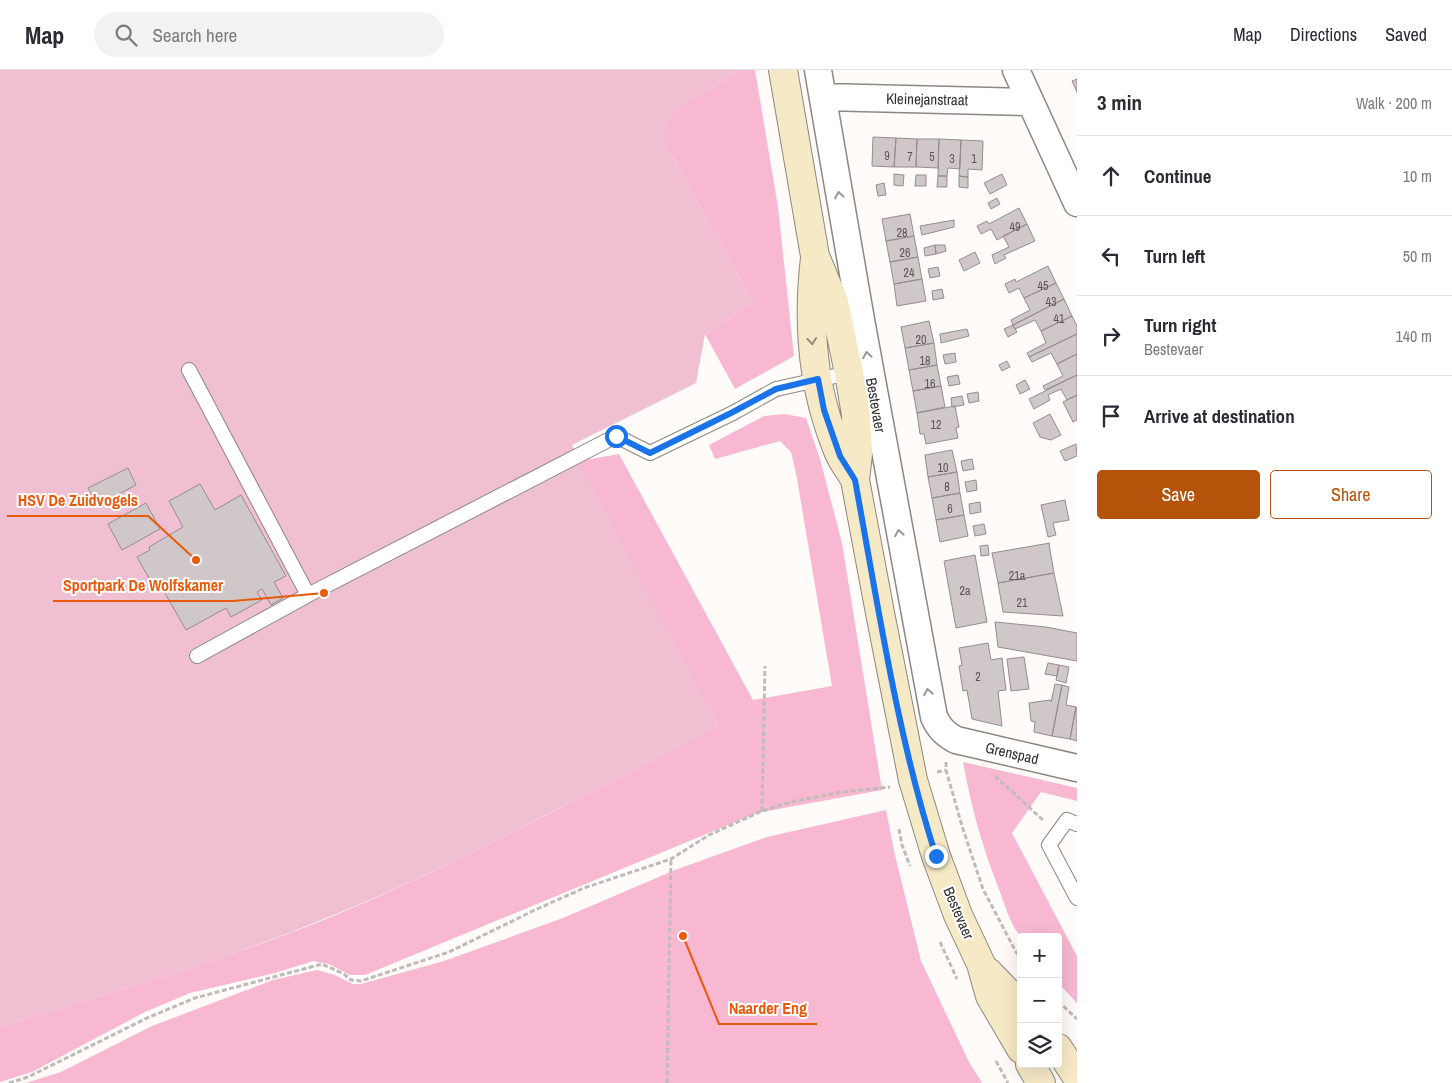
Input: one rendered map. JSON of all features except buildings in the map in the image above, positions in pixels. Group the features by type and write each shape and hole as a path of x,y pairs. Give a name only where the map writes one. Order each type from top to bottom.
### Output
{"main road":[{"name":"Bestevaer","path":"783,70 816,256 834,302 849,373 856,415 858,454 855,480 880,618 913,780 936,856 958,915 981,964 990,996 1017,1042"},
{"name":"Bestevaer","path":"816,256 811,292 810,328 818,379 824,410 840,456 855,480"},
{"name":"Bestevaer","path":"981,964 1017,1002"},
{"path":"1032,1068 1041,1083"}],"street":[{"name":"Bestevaer","path":"818,70 930,704 938,727 948,736"},
{"path":"1016,70 1077,203"},
{"name":"Kleinejanstraat","path":"823,97 1030,102"},
{"name":"Grenspad","path":"948,736 956,740 1077,768"}],"lane":[{"path":"189,370 308,595"},
{"path":"198,656 308,595 616,436 650,453 776,389 849,373"},
{"path":"1077,824 1067,820 1049,845 1077,898"},
{"path":"1041,1083 1071,1064"}],"path":[{"path":"762,811 765,666"},
{"path":"946,770 962,826 984,889 1017,953"},
{"path":"992,773 1057,833"},
{"path":"9,1083 28,1077 147,1018 195,998 322,964 344,974 351,980 362,981 449,952 584,888 671,859 709,835 762,811 791,802 842,792 890,786"},
{"path":"667,1083 671,859"},
{"path":"1062,1005 1077,1019"}],"shaded area":[{"path":"0,70 742,70 675,109 669,151 753,302 705,334 696,383 572,445 718,726 430,873 331,916 209,962 0,1027"},
{"path":"742,70 755,70 778,207 794,356 735,389 705,334 753,302 669,151 665,129 675,109"},
{"path":"784,414 806,418 820,459 842,543 882,790 757,813 365,975 350,975 329,964 313,961 275,973 190,993 145,1012 32,1072 0,1082 0,1027 208,962 331,917 381,896 478,850 718,726 579,461 619,454 753,700 832,686 791,452 780,441 715,459 709,445 764,416"},
{"path":"963,762 1077,788 1077,801 1041,792 1012,833 1077,956 1077,1003 1062,987 1062,933 1018,933 1011,921 983,844"},
{"path":"886,810 921,961 969,1062 982,1083 26,1083 61,1072 152,1026 273,980 317,970 335,975 353,984 361,984 444,961 563,918 675,870 767,837"}],"place":[{"name":"HSV De Zuidvogels","path":"196,560"},
{"name":"Sportpark De Wolfskamer","path":"324,593"},
{"name":"Naarder Eng","path":"683,936"}],"route":[{"path":"616,436 650,453 776,389 818,379 824,410 840,456 855,480 880,618 913,780 936,856"}]}
